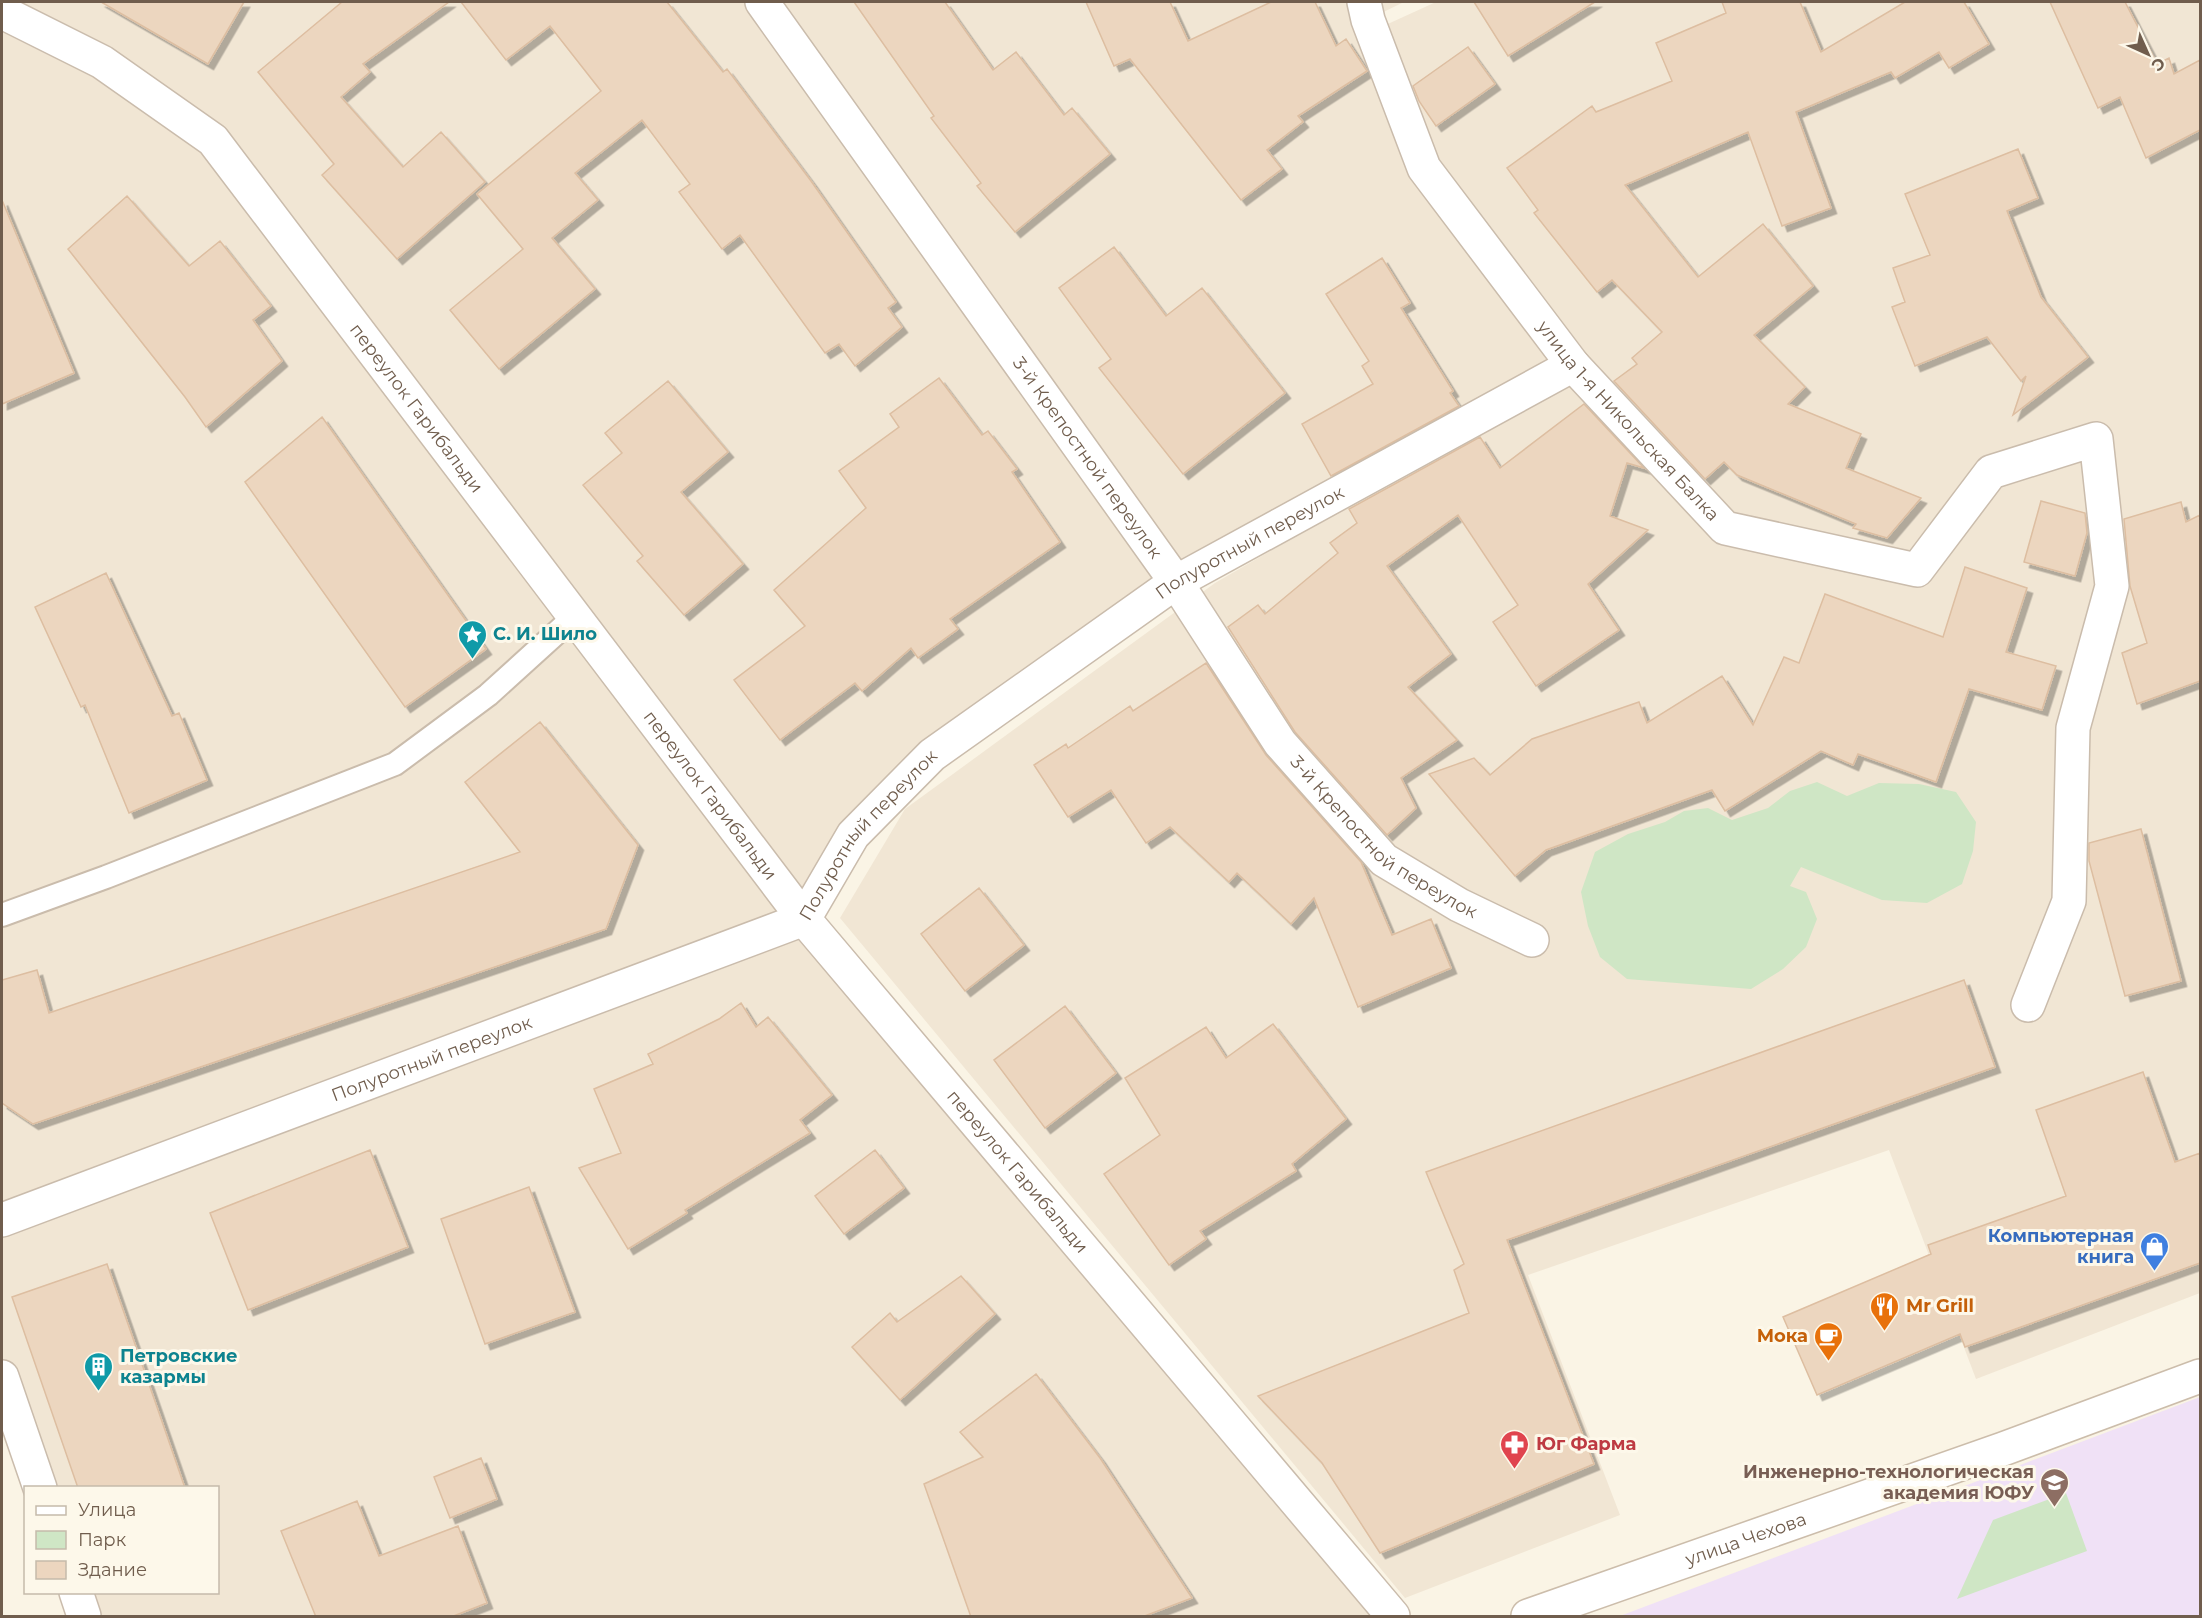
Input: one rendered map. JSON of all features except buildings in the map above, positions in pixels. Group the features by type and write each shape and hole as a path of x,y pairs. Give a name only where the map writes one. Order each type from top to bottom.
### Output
{"street":[{"name":"3-й Крепостной переулок","path":"762,2 1176,582 1280,742 1384,860 1459,905 1532,940"},
{"name":"улица 1-я Никольская Балка","path":"1364,2 1368,20 1424,168 1573,365 1725,528 1917,570 1991,472 2096,439 2112,586 2073,728 2069,901 2028,1005"},
{"name":"переулок Гарибальди","path":"2,12 102,62 213,140 804,919 1393,1617"},
{"name":"Полуротный переулок","path":"2,1220 804,919 853,835 932,756 1176,582 1573,365"},
{"name":"улица Чехова","path":"1528,1617 2003,1449 2200,1376"},
{"path":"2,1377 39,1486"},
{"path":"76,1594 84,1617"}],"lane":[{"path":"2,915 106,877 395,764 488,695 574,617"}],"shaded area":[{"path":"2,2 1404,2 1367,20 1423,169 1571,365 1175,581 931,754 804,916 214,139"},
{"path":"1436,2 2200,2 2200,1293 1976,1379 1889,1150 1528,1275 1620,1515 1405,1598 840,918 905,809 1215,583 1588,367 1435,159 1379,28"},
{"path":"2,13 212,141 802,918 2,1218"},
{"path":"804,919 1393,1616 84,1616 76,1594 219,1594 219,1486 40,1486 2,1377 2,1220"},
{"name":"Инженерно-технологическая академия ЮФУ","path":"2200,1397 2200,1616 1620,1616"}],"green space":[{"path":"1817,782 1847,796 1879,783 1919,784 1956,792 1976,822 1973,851 1962,884 1927,903 1882,900 1801,867 1790,886 1806,892 1817,919 1806,947 1783,969 1751,989 1627,979 1600,957 1588,926 1581,892 1595,852 1628,834 1665,822 1684,811 1708,808 1732,820 1768,808 1790,791"},
{"path":"2066,1493 2087,1551 1957,1599 1993,1520"}],"place":[{"name":"С. И. Шило","path":"472,660"},
{"name":"Компьютерная книга","path":"2155,1272"},
{"name":"Mr Grill","path":"1885,1332"},
{"name":"Мока","path":"1829,1362"},
{"name":"Петровские казармы","path":"99,1392"},
{"name":"Юг Фарма","path":"1515,1470"},
{"name":"Инженерно-технологическая академия ЮФУ","path":"2055,1508"}]}
